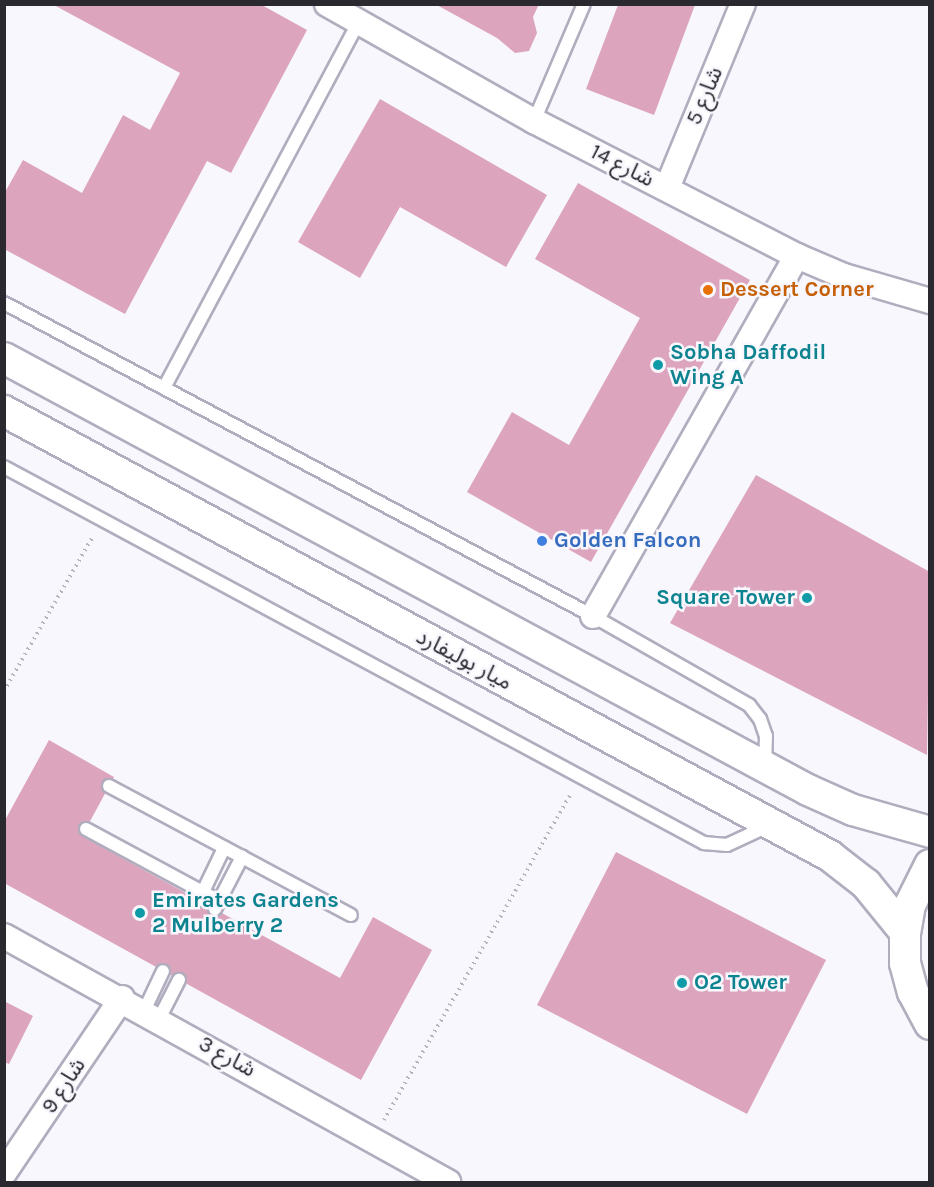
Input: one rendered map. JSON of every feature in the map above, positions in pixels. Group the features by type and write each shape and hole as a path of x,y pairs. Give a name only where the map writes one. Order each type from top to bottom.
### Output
{"street":[{"name":"شارع 14","path":"327,4 534,121 797,256 864,282 930,301"},
{"name":"شارع 5","path":"667,188 743,4"},
{"path":"593,616 797,256"},
{"path":"4,358 765,767 853,810 930,832"},
{"name":"ميار بوليفارد","path":"4,411 830,856 887,907 905,932"},
{"path":"930,865 910,905 905,932 905,963 913,992 930,1024"},
{"name":"شارع 3","path":"4,936 122,998 448,1182"},
{"name":"شارع 9","path":"4,1173 122,998"}],"lane":[{"path":"534,121 584,4"},
{"path":"164,388 359,22"},
{"path":"4,303 593,616 749,705 760,719 766,736 765,767"},
{"path":"4,467 704,843 727,845 771,825"},
{"path":"109,786 351,915"},
{"path":"86,829 217,905 242,857"},
{"path":"201,896 224,848"},
{"path":"151,1015 163,971"},
{"path":"151,1015 179,980"}],"path":[{"path":"4,691 102,519"},
{"path":"373,1138 581,777"}],"building":[{"path":"52,4 260,4 307,30 231,173 207,161 125,314 4,249 4,194 23,160 82,193 123,115 150,130 180,73"},
{"path":"435,4 539,4 533,17 537,33 529,51 515,53 497,38"},
{"path":"618,5 695,5 654,115 586,89"},
{"path":"380,99 547,195 506,267 400,207 360,278 298,242"},
{"name":"Sobha Daffodil Wing A","path":"578,183 750,280 591,562 467,492 512,412 569,445 640,318 535,259"},
{"name":"Square Tower","path":"756,475 930,572 927,755 670,623"},
{"name":"Emirates Gardens 2 Mulberry 2","path":"49,740 114,777 82,836 340,978 373,917 432,950 361,1080 4,883 4,822"},
{"name":"O2 Tower","path":"616,852 826,960 747,1114 537,1005"},
{"path":"4,1001 33,1016 9,1064 4,1062"}],"place":[{"name":"Dessert Corner","path":"708,290"},
{"name":"Sobha Daffodil Wing A","path":"658,365"},
{"name":"Golden Falcon","path":"542,541"},
{"name":"Square Tower","path":"807,598"},
{"name":"Emirates Gardens 2 Mulberry 2","path":"140,913"},
{"name":"O2 Tower","path":"682,983"}]}
